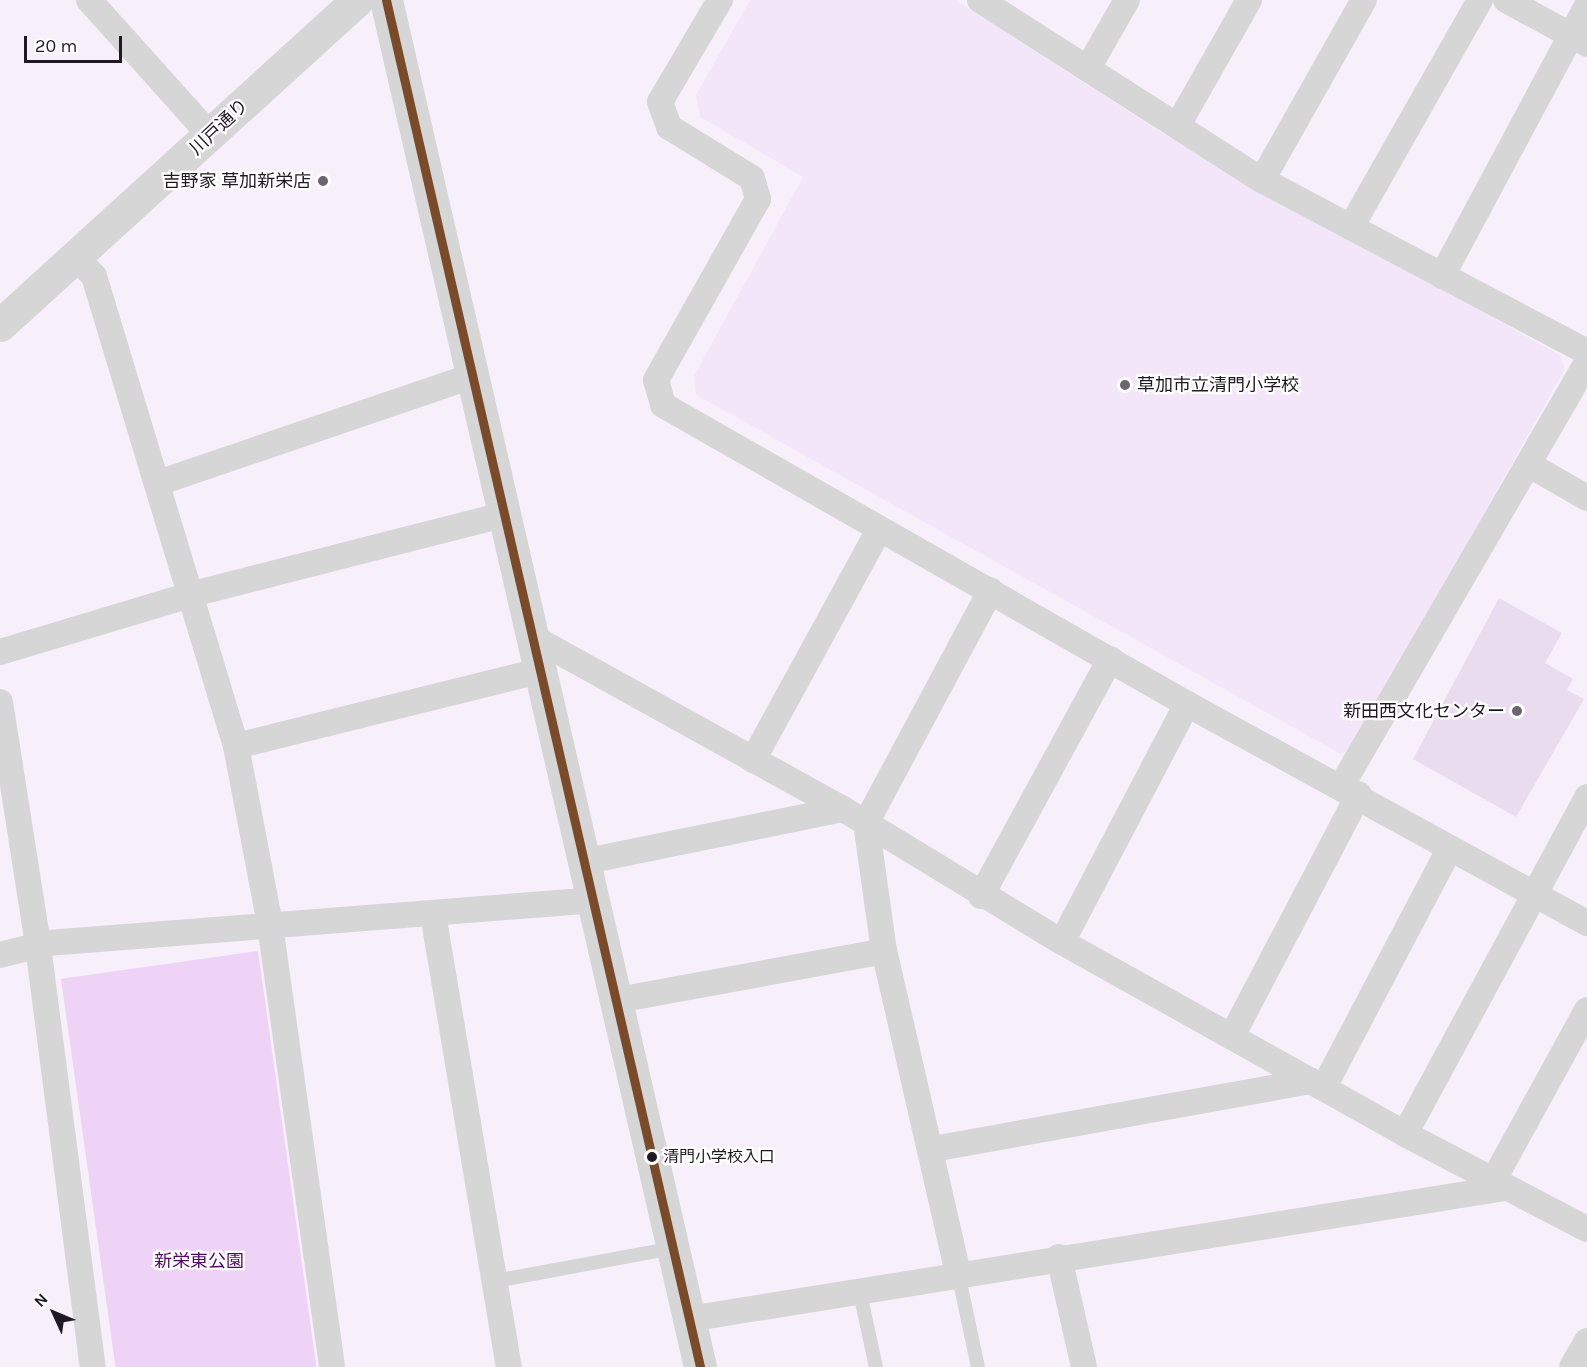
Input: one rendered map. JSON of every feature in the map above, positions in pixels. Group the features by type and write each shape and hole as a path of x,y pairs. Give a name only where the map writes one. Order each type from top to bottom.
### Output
{"street":[{"name":"川戸通り","path":"0,325 77,258 357,0"},
{"path":"386,0 596,900 700,1367"},
{"path":"720,0 660,102 669,127 752,178 759,200 656,380 663,405 879,530 991,590 1187,704 1350,790 1587,923"},
{"path":"980,0 1262,180 1587,352"},
{"path":"1088,68 1127,0"},
{"path":"1178,125 1249,0"},
{"path":"1262,180 1364,0"},
{"path":"1351,227 1480,0"},
{"path":"1506,0 1579,40"},
{"path":"100,4 210,135"},
{"path":"1442,276 1579,40 1587,6"},
{"path":"77,258 93,276 193,594 236,746 270,925 332,1367"},
{"path":"1233,1036 1350,790 1528,464 1587,363"},
{"path":"158,483 475,375"},
{"path":"1528,464 1587,498"},
{"path":"0,652 193,594 507,514"},
{"path":"753,760 879,530"},
{"path":"958,1273 933,1149 884,951 866,823 991,590"},
{"path":"236,746 539,654 753,760 843,809 981,896 1062,942 1405,1134 1587,1229"},
{"path":"981,896 1110,659"},
{"path":"0,702 38,946 93,1367"},
{"path":"1062,942 1187,704"},
{"path":"1405,1134 1587,797"},
{"path":"587,861 843,809"},
{"path":"1318,1084 1450,848"},
{"path":"0,955 38,946 270,925 596,900"},
{"path":"433,914 509,1367"},
{"path":"618,1000 884,951"},
{"path":"1499,1185 1587,1010"},
{"path":"933,1149 1318,1084"},
{"path":"689,1319 859,1288 1499,1185"},
{"path":"1059,1257 1084,1367"},
{"path":"1572,1367 1587,1341"}],"lane":[{"path":"495,1281 673,1248"},
{"path":"958,1273 978,1367"},
{"path":"859,1288 876,1367"}],"shaded area":[{"name":"草加市立清門小学校","path":"750,0 956,0 1159,131 1560,355 1565,369 1353,747 1341,754 696,395 694,376 803,177 700,117 696,95"}],"green space":[{"name":"新栄東公園","path":"258,951 316,1367 116,1367 61,979"}],"building":[{"name":"新田西文化センター","path":"1499,598 1562,633 1545,663 1573,679 1567,690 1584,699 1516,817 1413,759"}],"transit line":[{"path":"386,0 700,1367"}],"place":[{"name":"吉野家 草加新栄店","path":"323,181"},
{"name":"草加市立清門小学校","path":"1125,385"},
{"name":"新田西文化センター","path":"1517,711"},
{"name":"清門小学校入口","path":"652,1157"}]}
